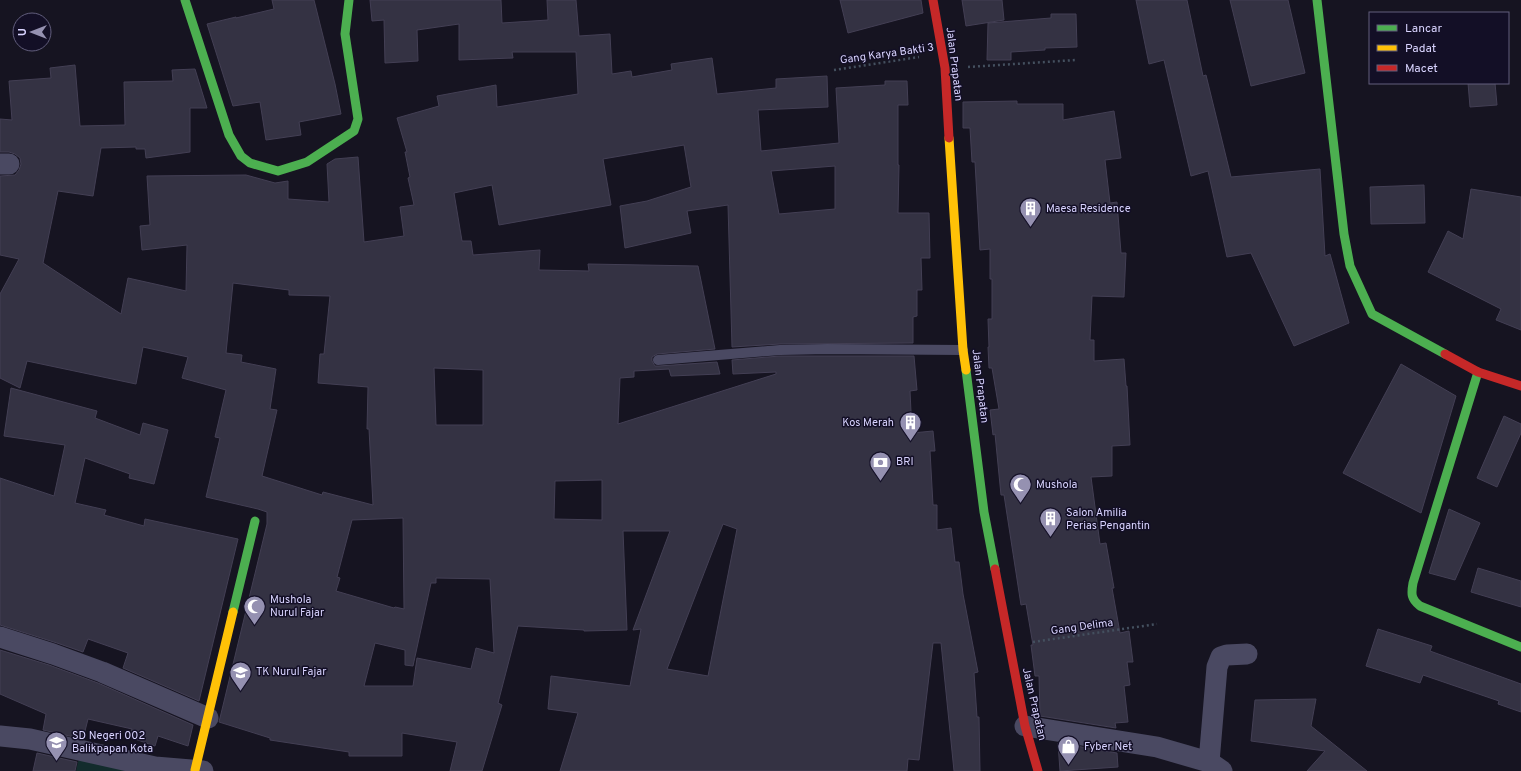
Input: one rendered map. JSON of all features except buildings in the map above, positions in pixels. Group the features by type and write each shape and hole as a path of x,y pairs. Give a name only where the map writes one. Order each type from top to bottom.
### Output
{"street":[{"path":"184,0 198,37 229,135 241,156 250,163 278,171 307,162 354,131 358,119 345,34 349,0"},
{"name":"Jalan Prapatan","path":"933,0 945,68 963,350 984,512 1008,646 1025,726 1038,771"},
{"path":"1318,0 1344,234 1350,266 1372,314 1478,372 1521,386"},
{"path":"1478,372 1411,594 1413,601 1420,606 1521,647"},
{"path":"0,736 30,739 155,767 197,771 208,718 255,522"},
{"path":"0,637 102,672 208,718"},
{"path":"1025,726 1157,747 1216,766 1217,667 1221,658 1227,655 1247,654"}],"lane":[{"path":"658,360 780,350 963,350"}],"path":[{"name":"Gang Karya Bakti 3","path":"834,70 943,54"},
{"path":"945,68 1076,60"},
{"name":"Gang Delima","path":"1008,646 1157,624"}],"green space":[{"path":"82,745 128,757 124,771 76,771"}],"traffic: fast":[{"path":"185,0 229,135 241,156 250,163 278,171 307,162 354,131 358,119 345,34 349,0"},
{"path":"1317,0 1344,234 1350,266 1372,314 1445,354"},
{"path":"966,370 984,512 995,569"},
{"path":"1478,372 1413,583 1412,596 1420,606 1521,647"},
{"path":"233,612 255,521"}],"traffic: slow":[{"path":"949,138 963,350 966,370"},
{"path":"195,770 233,612"}],"traffic: jam":[{"path":"933,0 945,68 949,138"},
{"path":"1445,354 1478,372 1521,386"},
{"path":"995,569 1025,726 1038,771"}],"place":[{"name":"Maesa Residence","path":"1030,228"},
{"name":"Kos Merah","path":"910,442"},
{"name":"BRI","path":"881,482"},
{"name":"Mushola","path":"1021,504"},
{"name":"Salon Amilia Perias Pengantin","path":"1051,538"},
{"name":"Mushola Nurul Fajar","path":"255,626"},
{"name":"TK Nurul Fajar","path":"240,692"},
{"name":"SD Negeri 002 Balikpapan Kota","path":"56,762"},
{"name":"Fyber Net","path":"1068,766"}]}
